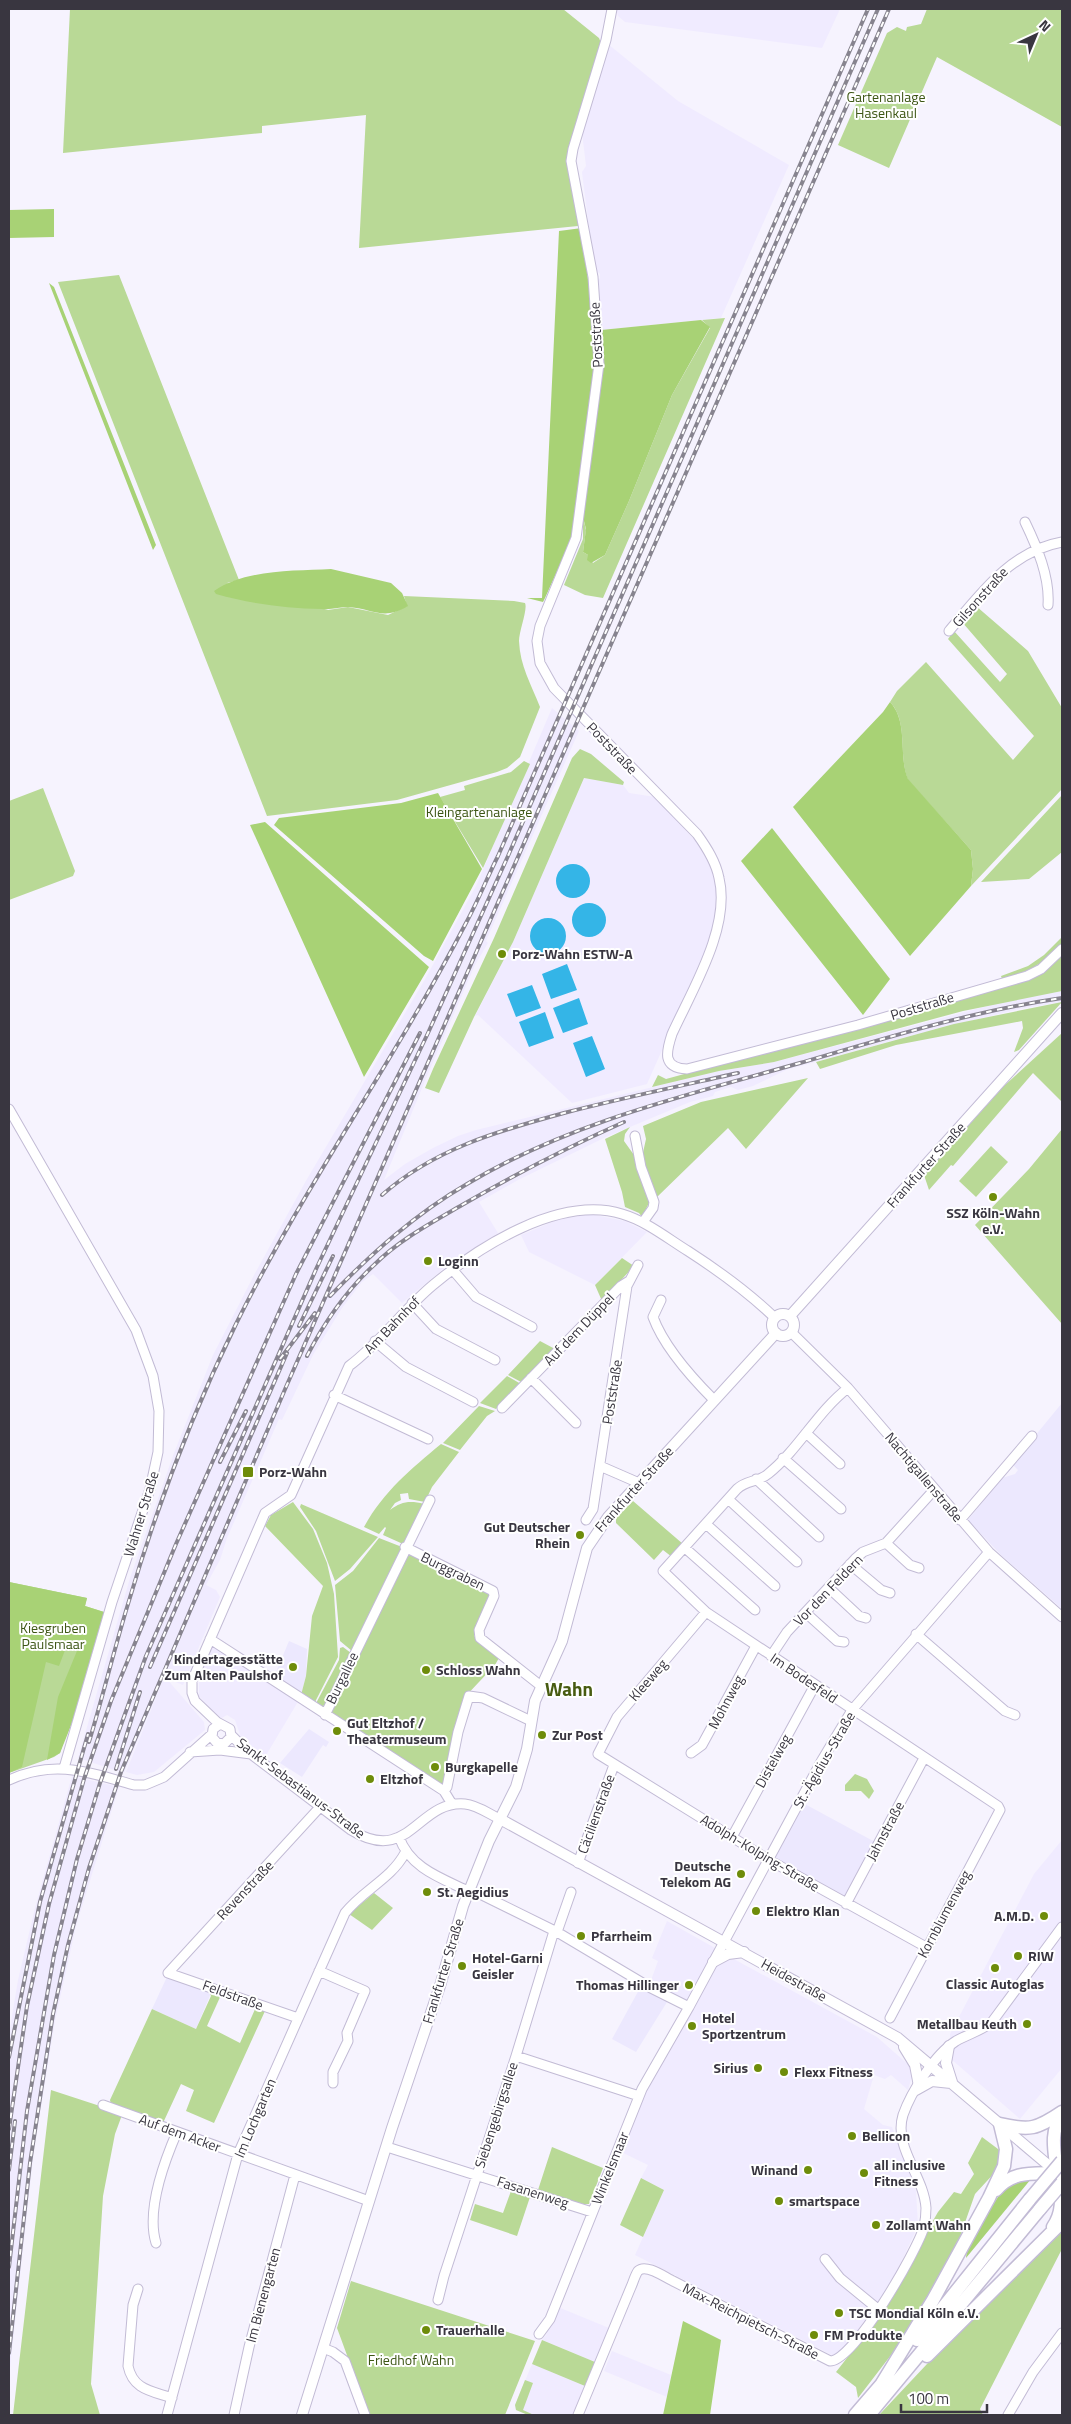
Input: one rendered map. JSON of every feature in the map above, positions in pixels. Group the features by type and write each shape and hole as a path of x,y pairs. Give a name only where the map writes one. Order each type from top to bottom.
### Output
{"highway":[{"path":"881,2385 934,2300 989,2198 1004,2166 1006,2149 1000,2124 1022,2129 1032,2129 1043,2125 1062,2113"},
{"path":"1048,2236 1059,2218 1062,2207 1061,2174 1053,2136 1062,2113"},
{"path":"989,2198 1004,2182 1017,2174 1061,2174"},
{"path":"856,2415 1030,2199 1061,2174"},
{"path":"873,2410 1040,2209 1061,2174"},
{"path":"873,2410 1062,2222"}],"main road":[{"name":"Frankfurter Straße","path":"790,1316 1062,1013"},
{"path":"784,1314 790,1316 794,1324 792,1332 786,1336 776,1333 773,1327 775,1318 784,1314"},
{"name":"Frankfurter Straße","path":"302,2415 369,2201 440,1986 468,1891 522,1770 535,1701 565,1632 587,1548 596,1531 776,1333"},
{"name":"Heidestraße","path":"500,1819 578,1863 725,1941 898,2038 1061,2174"},
{"path":"713,1962 728,1954 744,1952"},
{"path":"898,2038 915,2065 917,2088 932,2081 952,2083 946,2063 949,2046"}],"street":[{"name":"Poststraße","path":"612,9 606,40 571,161 593,277 599,350 598,380 576,538 540,626 538,653 543,672 554,688 697,834 713,858 720,880 720,909 716,932 672,1034 668,1047 668,1060 678,1069 687,1069 918,1008 1027,976 1041,969 1062,949"},
{"path":"1025,522 1038,550 1048,595 1048,605"},
{"name":"Gilsonstraße","path":"949,631 997,575 1015,561 1038,550 1062,542"},
{"name":"Wahner Straße","path":"9,1109 136,1330 153,1376 159,1411 158,1452 150,1490 112,1602 64,1768"},
{"path":"636,1136 641,1167 654,1202 653,1208 642,1222"},
{"name":"Am Bahnhof","path":"225,1740 215,1730 192,1697 191,1688 194,1674 265,1513 291,1495 349,1366 362,1356 412,1303 452,1269 503,1238 565,1212 579,1209 606,1210 642,1222 728,1277 775,1318"},
{"name":"Poststraße","path":"586,1520 593,1510 628,1281 638,1265"},
{"path":"452,1269 476,1297 532,1327"},
{"name":"Auf dem Düppel","path":"502,1408 628,1281"},
{"path":"661,1300 653,1317 659,1330 695,1381 714,1400"},
{"path":"412,1303 436,1329 495,1360"},
{"name":"Nachtigallenstraße","path":"792,1332 848,1388 989,1552 1062,1617"},
{"path":"375,1341 406,1367 473,1402"},
{"path":"531,1378 576,1423"},
{"path":"755,1610 685,1548 743,1483 768,1475 829,1406 848,1388"},
{"path":"334,1396 428,1439"},
{"path":"806,1434 840,1464"},
{"path":"960,1520 1032,1436"},
{"path":"784,1458 841,1509"},
{"path":"600,1466 639,1483"},
{"path":"756,1479 819,1537"},
{"name":"Vor den Feldern","path":"771,1656 787,1632 850,1564 863,1552 886,1543 934,1490"},
{"path":"728,1499 797,1562"},
{"name":"Burgallee","path":"430,1500 405,1547 325,1715 444,1791 452,1804"},
{"path":"706,1524 775,1586"},
{"path":"886,1543 910,1565 919,1568"},
{"name":"Burggraben","path":"405,1547 493,1591 494,1596 479,1630 480,1638 541,1686"},
{"name":"Im Bodesfeld","path":"685,1548 663,1571 706,1612 993,1802 1000,1810"},
{"name":"St.-Ägidius-Straße","path":"713,1962 818,1768 852,1710 989,1552"},
{"path":"850,1564 881,1590 890,1593"},
{"path":"829,1588 859,1616 866,1618"},
{"name":"Kleeweg","path":"598,1754 617,1717 706,1612"},
{"path":"806,1613 837,1641 844,1642"},
{"path":"916,1634 1005,1712 1015,1715"},
{"path":"210,1640 325,1715"},
{"name":"Mohnweg","path":"691,1753 702,1745 756,1646"},
{"name":"Distelweg","path":"732,1837 815,1685"},
{"path":"444,1791 447,1787 458,1732 469,1696 483,1698 531,1721"},
{"path":"9,1780 26,1772 45,1768 64,1768 134,1786 145,1785 164,1777 191,1750 215,1730 229,1727 225,1740"},
{"path":"191,1750 225,1740 249,1753"},
{"path":"191,1750 249,1753"},
{"name":"Sankt-Sebastianus-Straße","path":"249,1753 351,1830 368,1840 382,1842 399,1837 437,1811 452,1804"},
{"name":"Adolph-Kolping-Straße","path":"598,1754 769,1860 926,1947"},
{"name":"Jahnstraße","path":"846,1904 924,1758"},
{"name":"Cäcilienstraße","path":"578,1863 614,1765"},
{"path":"452,1804 471,1805 500,1819"},
{"name":"Revenstraße","path":"168,1972 321,1806"},
{"name":"Kornblumenweg","path":"890,2018 1000,1810"},
{"path":"399,1837 405,1853 430,1873 468,1891"},
{"name":"Im Lochgarten","path":"167,2415 238,2154 345,1913 359,1898 390,1874 405,1853"},
{"name":"Siebengebirgsallee","path":"438,2300 476,2174 516,2056 555,1931 571,1892"},
{"path":"480,1894 555,1931 651,1988 689,2007"},
{"name":"Max-Reichpietsch-Straße","path":"578,2415 638,2272 642,2269 648,2269 830,2361 839,2359 850,2349 879,2310 915,2248 924,2227 926,2210 924,2194 900,2132 903,2115 931,2065 949,2046 992,2022 1062,1927"},
{"name":"Winkelsmaar","path":"539,2334 550,2319 638,2096 713,1962"},
{"path":"319,1971 365,1991 346,2033 348,2041 333,2072 333,2083"},
{"name":"Feldstraße","path":"168,1972 298,2018"},
{"path":"516,2056 638,2096"},
{"name":"Auf dem Acker","path":"103,2105 369,2201"},
{"path":"156,2243 153,2219 160,2180 176,2132"},
{"name":"Fasanenweg","path":"387,2147 592,2212"},
{"name":"Im Bienengarten","path":"234,2415 249,2347 295,2174"},
{"path":"825,2259 840,2278 879,2310"},
{"path":"138,2289 133,2305 129,2373 134,2382 142,2389 172,2398"},
{"path":"1008,2415 1033,2372 1062,2333"},
{"path":"323,2348 333,2352 345,2361 366,2415"}],"shaded area":[{"path":"616,9 840,9 822,48 625,22 618,16"},
{"path":"608,44 678,101 789,165 721,318 601,330 596,283 600,278 600,274 594,268 582,172 586,166 582,132"},
{"path":"552,708 579,731 486,941 488,943 475,965 384,1180 405,1164 433,1148 476,1130 719,1071 774,1062 1007,1001 1062,991 1062,1002 1019,1009 910,1036 786,1070 753,1086 738,1090 731,1087 715,1092 713,1096 690,1102 606,1137 518,1180 479,1202 498,1233 448,1265 402,1303 373,1274 362,1282 342,1308 313,1355 282,1420 279,1419 227,1538 220,1560 206,1585 216,1590 220,1597 183,1685 166,1678 204,1722 205,1730 154,1772 137,1775 126,1772 168,1668 124,1773 78,1758 130,1578 174,1453 213,1355 254,1275 307,1179 424,981 476,886"},
{"path":"584,778 623,785 629,793 655,797 700,846 715,876 717,899 716,919 707,948 647,1084 572,1103 478,1015 475,1016 513,942"},
{"path":"590,1214 625,1221 647,1232 595,1285 529,1252 521,1235 557,1220"},
{"path":"1062,1403 1062,1609 1001,1555 968,1520 1002,1478 1015,1474 1018,1470 1012,1464"},
{"name":"Kindertagesstätte Zum Alten Paulshof","path":"289,1641 307,1649 306,1676 301,1695 274,1677"},
{"path":"213,1644 299,1700 265,1757 241,1738 235,1720 227,1715 222,1718 218,1717 199,1696 199,1680"},
{"path":"309,1729 329,1742 326,1747 323,1745 302,1777 280,1763"},
{"path":"72,1776 119,1787 76,1926 55,2021 34,2149 9,2377 9,2034 18,1980 35,1908"},
{"path":"803,1803 875,1842 846,1897 841,1898 776,1860 775,1855"},
{"path":"1062,1840 1062,2068 1020,2119 951,2059 950,2034 1034,1874"},
{"path":"667,1921 715,1948 713,1952 723,1959 732,1958 877,2037 911,2067 913,2073 908,2090 891,2075 885,2079 874,2075 864,2109 883,2125 892,2127 916,2191 918,2226 898,2269 872,2312 846,2346 834,2356 635,2255 664,2190 641,2178 648,2165 619,2151 645,2091 695,2003 676,1997 650,1983 658,1961 652,1958"},
{"path":"171,1977 211,1993 196,2029 152,2009 166,1979"},
{"path":"640,1988 667,2002 636,2052 612,2039"},
{"path":"558,2307 609,2328 595,2362 542,2340"},
{"path":"612,2351 671,2375 667,2397 604,2371"},
{"path":"532,2364 585,2386 573,2415 528,2415 516,2410 515,2405"}],"green space":[{"path":"70,9 563,9 599,38 601,43 569,148 581,221 578,226 359,248 366,115 262,126 262,133 63,153"},
{"name":"Gartenanlage Hasenkaul","path":"927,9 1062,9 1062,127 937,57 889,168 838,145 887,33 897,27 906,31 907,27 921,24"},
{"path":"54,209 54,237 9,238 9,210"},
{"path":"582,228 594,331 595,376 573,536 543,602 527,598 542,598 559,231"},
{"path":"119,275 239,580 227,583 328,610 348,607 388,615 407,606 404,596 525,603 526,606 519,637 521,659 540,707 520,757 507,768 397,800 267,816 58,282"},
{"path":"49,283 54,287 156,545 153,550"},
{"path":"725,318 603,598 585,595 564,585 583,539 583,517 586,530 583,552 588,555 593,563 605,555 672,395 710,328 702,320"},
{"path":"701,320 710,327 672,395 605,555 591,563 587,560 588,555 583,552 586,529 583,517 592,439 603,371 601,330"},
{"path":"331,569 391,583 402,593 408,606 392,613 378,613 349,607 325,609 295,608 242,600 216,594 214,591 227,584 255,575 271,572"},
{"path":"976,606 1028,651 1062,708 1062,789 971,886 973,869 971,850 908,780 905,771 899,719 896,710 890,702 897,691 926,662 1013,760 1034,736 948,639 954,631 1000,682 1007,674 962,622"},
{"path":"890,702 896,710 899,719 905,770 908,779 971,850 973,869 971,886 910,956 793,807 883,712"},
{"path":"580,749 591,754 624,782 623,785 584,778 513,942 474,1017 439,1093 425,1088 494,938 572,758"},
{"name":"Kleingartenanlage","path":"524,761 530,764 483,868 440,797 465,790 464,786 511,772"},
{"path":"43,788 75,871 73,876 9,900 9,801"},
{"path":"438,793 482,869 433,961 424,956 274,825 279,818 401,803"},
{"path":"1062,795 1062,852 1029,879 981,882"},
{"path":"265,822 429,967 364,1077 250,825"},
{"path":"772,828 890,979 863,1015 741,861"},
{"path":"1062,937 1062,944 1042,962 1028,970 1002,979 1001,976 1028,966 1044,955"},
{"path":"1062,953 1062,991 963,1011 774,1062 719,1071 652,1087 658,1075 666,1079 1018,982 1042,974"},
{"path":"1062,1002 1019,1050 1014,1052 1023,1028 1022,1021 896,1045 820,1069 816,1062 954,1024"},
{"path":"1062,1033 1062,1102 1033,1073 953,1166 951,1165 929,1190 924,1175 1004,1086"},
{"path":"808,1078 746,1149 728,1128 656,1198 642,1157 646,1139 643,1126 701,1102"},
{"path":"630,1127 625,1134 624,1141 634,1155 650,1201 642,1217 639,1213 625,1207 605,1139"},
{"path":"1062,1129 1062,1324 975,1225 1029,1169"},
{"path":"991,1146 1008,1162 976,1197 959,1181"},
{"path":"622,1258 634,1266 602,1301 595,1285"},
{"path":"540,1341 555,1349 523,1383 508,1375"},
{"path":"507,1376 521,1384 496,1409 480,1403"},
{"path":"479,1406 495,1411 487,1416 460,1450 443,1443"},
{"path":"441,1444 459,1452 432,1487 425,1502 409,1499 408,1493 400,1494 401,1500 395,1503 390,1510 406,1502 424,1504 403,1544 383,1535 385,1527 379,1534 364,1527 389,1492 408,1472"},
{"path":"633,1501 683,1544 672,1557 663,1550 654,1560 616,1523 616,1518"},
{"path":"293,1502 313,1529 327,1563 334,1594 338,1657 314,1704 301,1695 306,1676 312,1616 323,1586 265,1526 271,1515"},
{"path":"301,1504 378,1537 350,1569 335,1581 316,1531 300,1507"},
{"path":"379,1538 402,1547 352,1651 340,1641 335,1585 353,1571"},
{"path":"407,1552 490,1592 491,1596 474,1636 500,1656 495,1665 463,1699 442,1786 329,1713"},
{"name":"Kiesgruben Paulsmaar","path":"9,1582 87,1598 85,1606 104,1612 60,1753 54,1757 9,1773"},
{"name":"Kiesgruben Paulsmaar","path":"9,1582 87,1598 85,1606 104,1612 72,1723 60,1753 47,1760 58,1697 79,1646 67,1645 59,1666 46,1662 22,1767 9,1773"},
{"path":"343,1647 351,1653 329,1699 321,1709 314,1707 339,1660 340,1648"},
{"path":"855,1774 867,1779 874,1791 869,1799 861,1791 845,1791 845,1785"},
{"path":"374,1893 393,1908 372,1930 349,1914"},
{"path":"209,1991 221,1995 207,2026 240,2043 256,2007 265,2011 214,2123 186,2111 194,2090 181,2084 163,2123 111,2104 110,2100 152,2009 196,2029 211,1996"},
{"path":"51,2090 122,2115 115,2134 103,2196 91,2384 100,2415 13,2415"},
{"path":"982,2137 1002,2152 998,2169 975,2194 954,2254 911,2329 858,2398 856,2387 836,2372 872,2326 938,2212 954,2192 961,2194 974,2174 968,2163"},
{"path":"552,2147 603,2168 589,2204 583,2204 538,2190"},
{"path":"641,2178 664,2190 643,2237 620,2225"},
{"path":"1031,2179 966,2258 968,2242 1002,2191 1017,2180"},
{"path":"511,2191 530,2197 517,2236 470,2220 475,2204 503,2213"},
{"path":"1062,2226 1062,2249 980,2409 983,2415 879,2415 943,2347"},
{"name":"Friedhof Wahn","path":"351,2281 535,2341 505,2415 369,2415 337,2328"},
{"path":"683,2321 721,2340 710,2415 663,2415"},
{"path":"542,2340 595,2362 585,2386 532,2364"},
{"path":"525,2380 533,2383 523,2410 534,2415 528,2415 516,2410 515,2405"}],"water":[{"path":"573,864 580,865 585,869 589,874 589,888 585,893 580,897 573,898 566,897 561,893 557,888 556,881 557,874 561,869 566,865"},
{"path":"589,903 596,904 601,908 605,913 605,927 601,932 596,936 589,937 582,936 577,932 573,927 572,920 573,913 577,908 582,904"},
{"path":"548,918 555,919 561,923 565,929 565,943 561,949 555,953 548,954 541,953 535,949 531,943 530,936 531,929 535,923 541,919"},
{"path":"567,964 577,990 551,999 542,974"},
{"path":"532,985 541,1008 516,1017 507,994"},
{"path":"579,998 588,1024 563,1033 553,1008"},
{"path":"545,1012 554,1038 529,1047 519,1022"},
{"path":"592,1036 605,1069 586,1077 573,1043"}],"railway":[{"path":"89,1742 150,1533 176,1462 220,1358 262,1273 410,1024 475,906 868,9"},
{"path":"9,2267 27,2111 54,1955 77,1859 100,1783 146,1656 317,1267 428,1033 508,856 878,9"},
{"path":"9,2353 30,2163 53,2014 68,1945 89,1868 121,1772 286,1387 889,9"},
{"path":"330,1296 361,1265 429,1208 467,1184 506,1163 587,1127 672,1099 897,1035 996,1010 1062,998"},
{"path":"9,2129 27,2006 49,1904 84,1779 111,1701 176,1544 296,1274 420,1033"},
{"path":"382,1195 423,1165 491,1135 586,1108 738,1073"},
{"path":"307,1356 321,1331 345,1296 364,1275 394,1248 427,1225 501,1183 562,1151 624,1122"},
{"path":"299,1326 333,1256"},
{"path":"280,1359 315,1313"},
{"path":"150,1667 287,1353"},
{"path":"220,1462 246,1411"},
{"path":"116,1769 140,1692"},
{"path":"9,2057 40,1902 88,1734"},
{"path":"9,2170 15,2121"}],"place":[{"name":"Porz-Wahn ESTW-A","path":"502,954"},
{"name":"SSZ Köln-Wahn e.V.","path":"993,1197"},
{"name":"Loginn","path":"428,1261"},
{"name":"Porz-Wahn","path":"248,1472"},
{"name":"Gut Deutscher Rhein","path":"580,1535"},
{"name":"Kindertagesstätte Zum Alten Paulshof","path":"293,1667"},
{"name":"Schloss Wahn","path":"426,1670"},
{"name":"Gut Eltzhof / Theatermuseum","path":"337,1731"},
{"name":"Zur Post","path":"542,1735"},
{"name":"Burgkapelle","path":"435,1767"},
{"name":"Eltzhof","path":"370,1779"},
{"name":"Deutsche Telekom AG","path":"741,1874"},
{"name":"St. Aegidius","path":"427,1892"},
{"name":"Elektro Klan","path":"756,1911"},
{"name":"A.M.D.","path":"1044,1916"},
{"name":"Pfarrheim","path":"581,1936"},
{"name":"RIW","path":"1018,1956"},
{"name":"Hotel-Garni Geisler","path":"462,1966"},
{"name":"Classic Autoglas","path":"995,1968"},
{"name":"Thomas Hillinger","path":"689,1985"},
{"name":"Metallbau Keuth","path":"1027,2024"},
{"name":"Hotel Sportzentrum","path":"692,2026"},
{"name":"Sirius","path":"758,2068"},
{"name":"Flexx Fitness","path":"784,2072"},
{"name":"Bellicon","path":"852,2136"},
{"name":"Winand","path":"808,2170"},
{"name":"all inclusive Fitness","path":"864,2173"},
{"name":"smartspace","path":"779,2201"},
{"name":"Zollamt Wahn","path":"876,2225"},
{"name":"TSC Mondial Köln e.V.","path":"839,2313"},
{"name":"Trauerhalle","path":"426,2330"},
{"name":"FM Produkte","path":"814,2335"}],"district":[{"name":"Wahn","path":"569,1689"}]}
